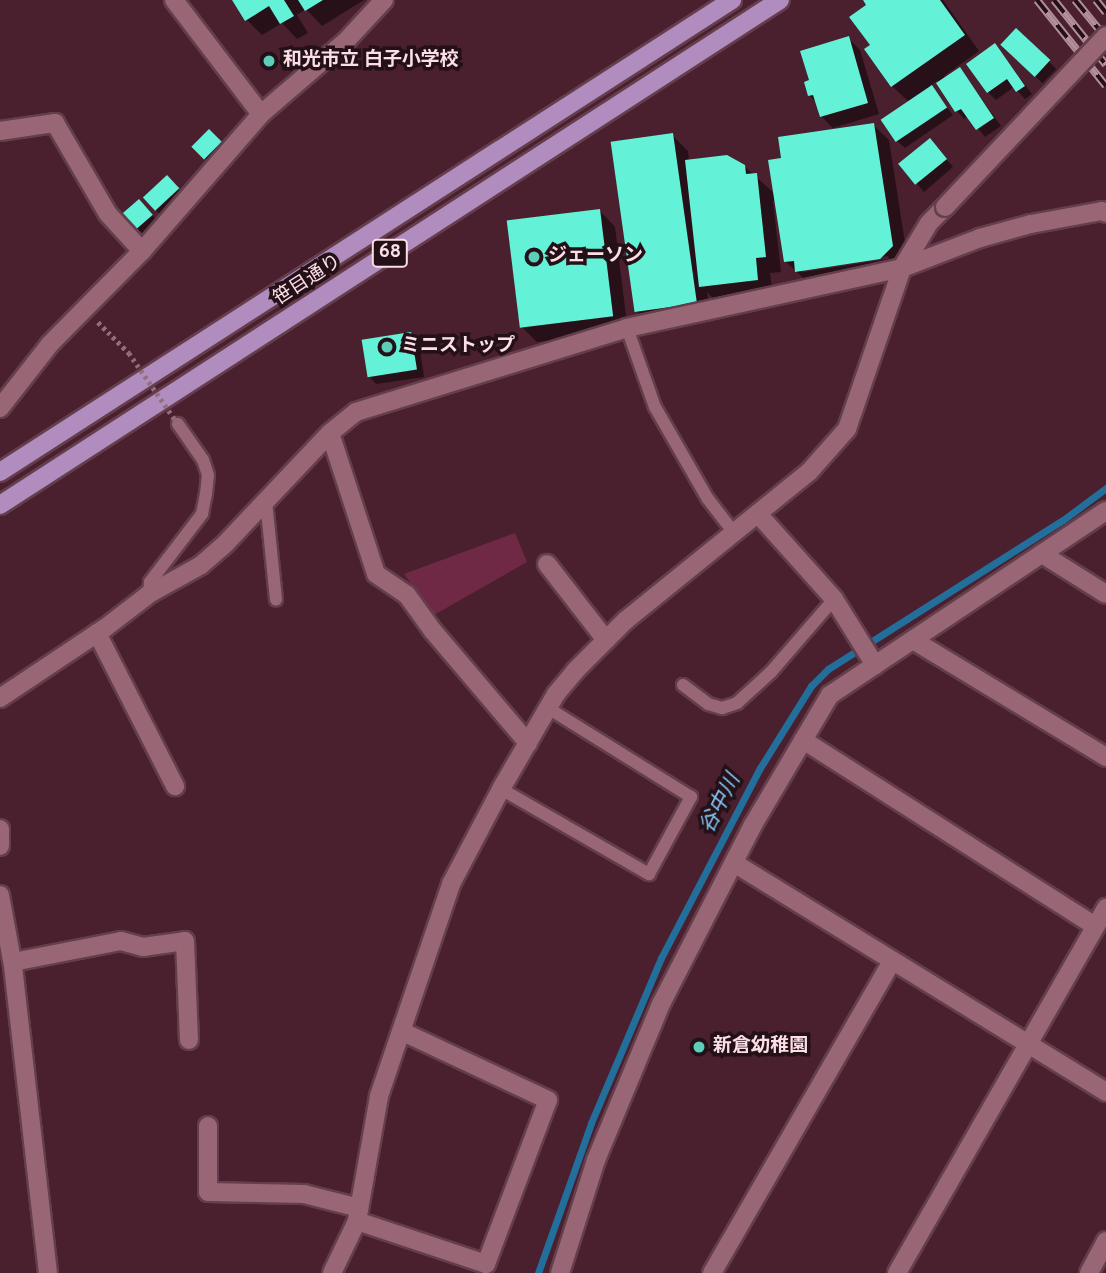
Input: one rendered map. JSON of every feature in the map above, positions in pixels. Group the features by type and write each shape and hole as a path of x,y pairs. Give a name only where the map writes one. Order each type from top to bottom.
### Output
{"main road":[{"name":"笹目通り","path":"0,472 732,0"},
{"name":"笹目通り","path":"0,505 780,0"}],"street":[{"path":"174,0 261,114"},
{"path":"0,408 50,344 142,251 261,114 346,41 384,0"},
{"path":"332,1273 358,1214 379,1096 451,884 548,708 575,671 626,620 809,472 847,429 902,268 929,223 1106,36"},
{"path":"0,131 55,123 108,214 142,251"},
{"path":"0,698 97,633 149,594 201,565 330,433 356,412 394,398 627,328 902,268 981,238 1031,225 1102,211 1106,214"},
{"path":"330,433 376,574 407,595 433,631 528,743"},
{"path":"559,1273 596,1160 661,1004 734,863 830,695 872,660 913,640 1106,511"},
{"path":"759,515 834,599 872,660"},
{"path":"1042,554 1106,594"},
{"path":"547,564 606,640"},
{"path":"97,633 176,786"},
{"path":"913,640 1106,757"},
{"path":"803,740 1095,926"},
{"path":"0,829 0,846"},
{"path":"734,863 1106,1092"},
{"path":"0,895 13,962 48,1273"},
{"path":"897,1273 1106,908"},
{"path":"13,962 121,941 143,947 185,941 189,1040"},
{"path":"712,1273 892,961"},
{"path":"208,1125 208,1192 304,1194 486,1264 548,1100 401,1031"},
{"path":"1088,1273 1106,1241"}],"lane":[{"path":"627,328 655,407 708,499 735,534"},
{"path":"149,594 150,582 202,514 206,494 208,475 203,460 178,424"},
{"path":"266,501 276,599"},
{"path":"682,685 708,704 722,708 737,703 771,672 834,599"},
{"path":"501,789 649,874 691,797 548,708"}],"path":[{"path":"85,309 129,353 178,424"}],"shaded area":[{"path":"515,533 527,562 434,615 404,574"}],"building":[{"path":"232,0 284,0 294,16 280,24 269,6 245,21"},
{"path":"298,0 323,0 305,11"},
{"path":"863,0 940,0 965,35 891,87 864,49 870,45 849,17 866,5"},
{"path":"1016,28 1050,60 1035,77 1000,45"},
{"path":"849,36 868,103 820,117 813,95 808,96 804,82 809,80 800,51"},
{"path":"995,43 1025,86 1016,92 1007,79 987,93 966,64"},
{"path":"960,67 994,118 976,130 961,109 955,112 936,83"},
{"path":"932,85 947,107 896,142 881,120"},
{"path":"874,123 893,246 880,259 795,272 794,261 784,262 768,160 781,158 778,137"},
{"path":"209,129 222,142 204,159 191,147"},
{"path":"673,133 697,303 635,312 611,142"},
{"path":"930,138 947,159 915,185 898,164"},
{"path":"727,155 745,165 746,174 757,173 766,257 756,258 758,280 699,287 685,160"},
{"path":"167,175 179,188 155,211 143,198"},
{"path":"139,199 153,215 135,231 121,215"},
{"path":"600,209 613,316 520,328 507,220"},
{"path":"411,332 417,370 368,377 362,340"}],"waterway":[{"name":"谷中川","path":"538,1273 591,1123 661,958 760,768 811,686 828,669 1063,520 1106,488"}],"railway":[{"path":"1037,0 1106,86"},
{"path":"1054,0 1106,65"},
{"path":"1075,0 1106,38"},
{"path":"1096,0 1106,13"}],"place":[{"name":"和光市立 白子小学校","path":"269,61"},
{"name":"ジェーソン","path":"534,257"},
{"name":"ミニストップ","path":"387,347"},
{"name":"新倉幼稚園","path":"699,1047"}]}
